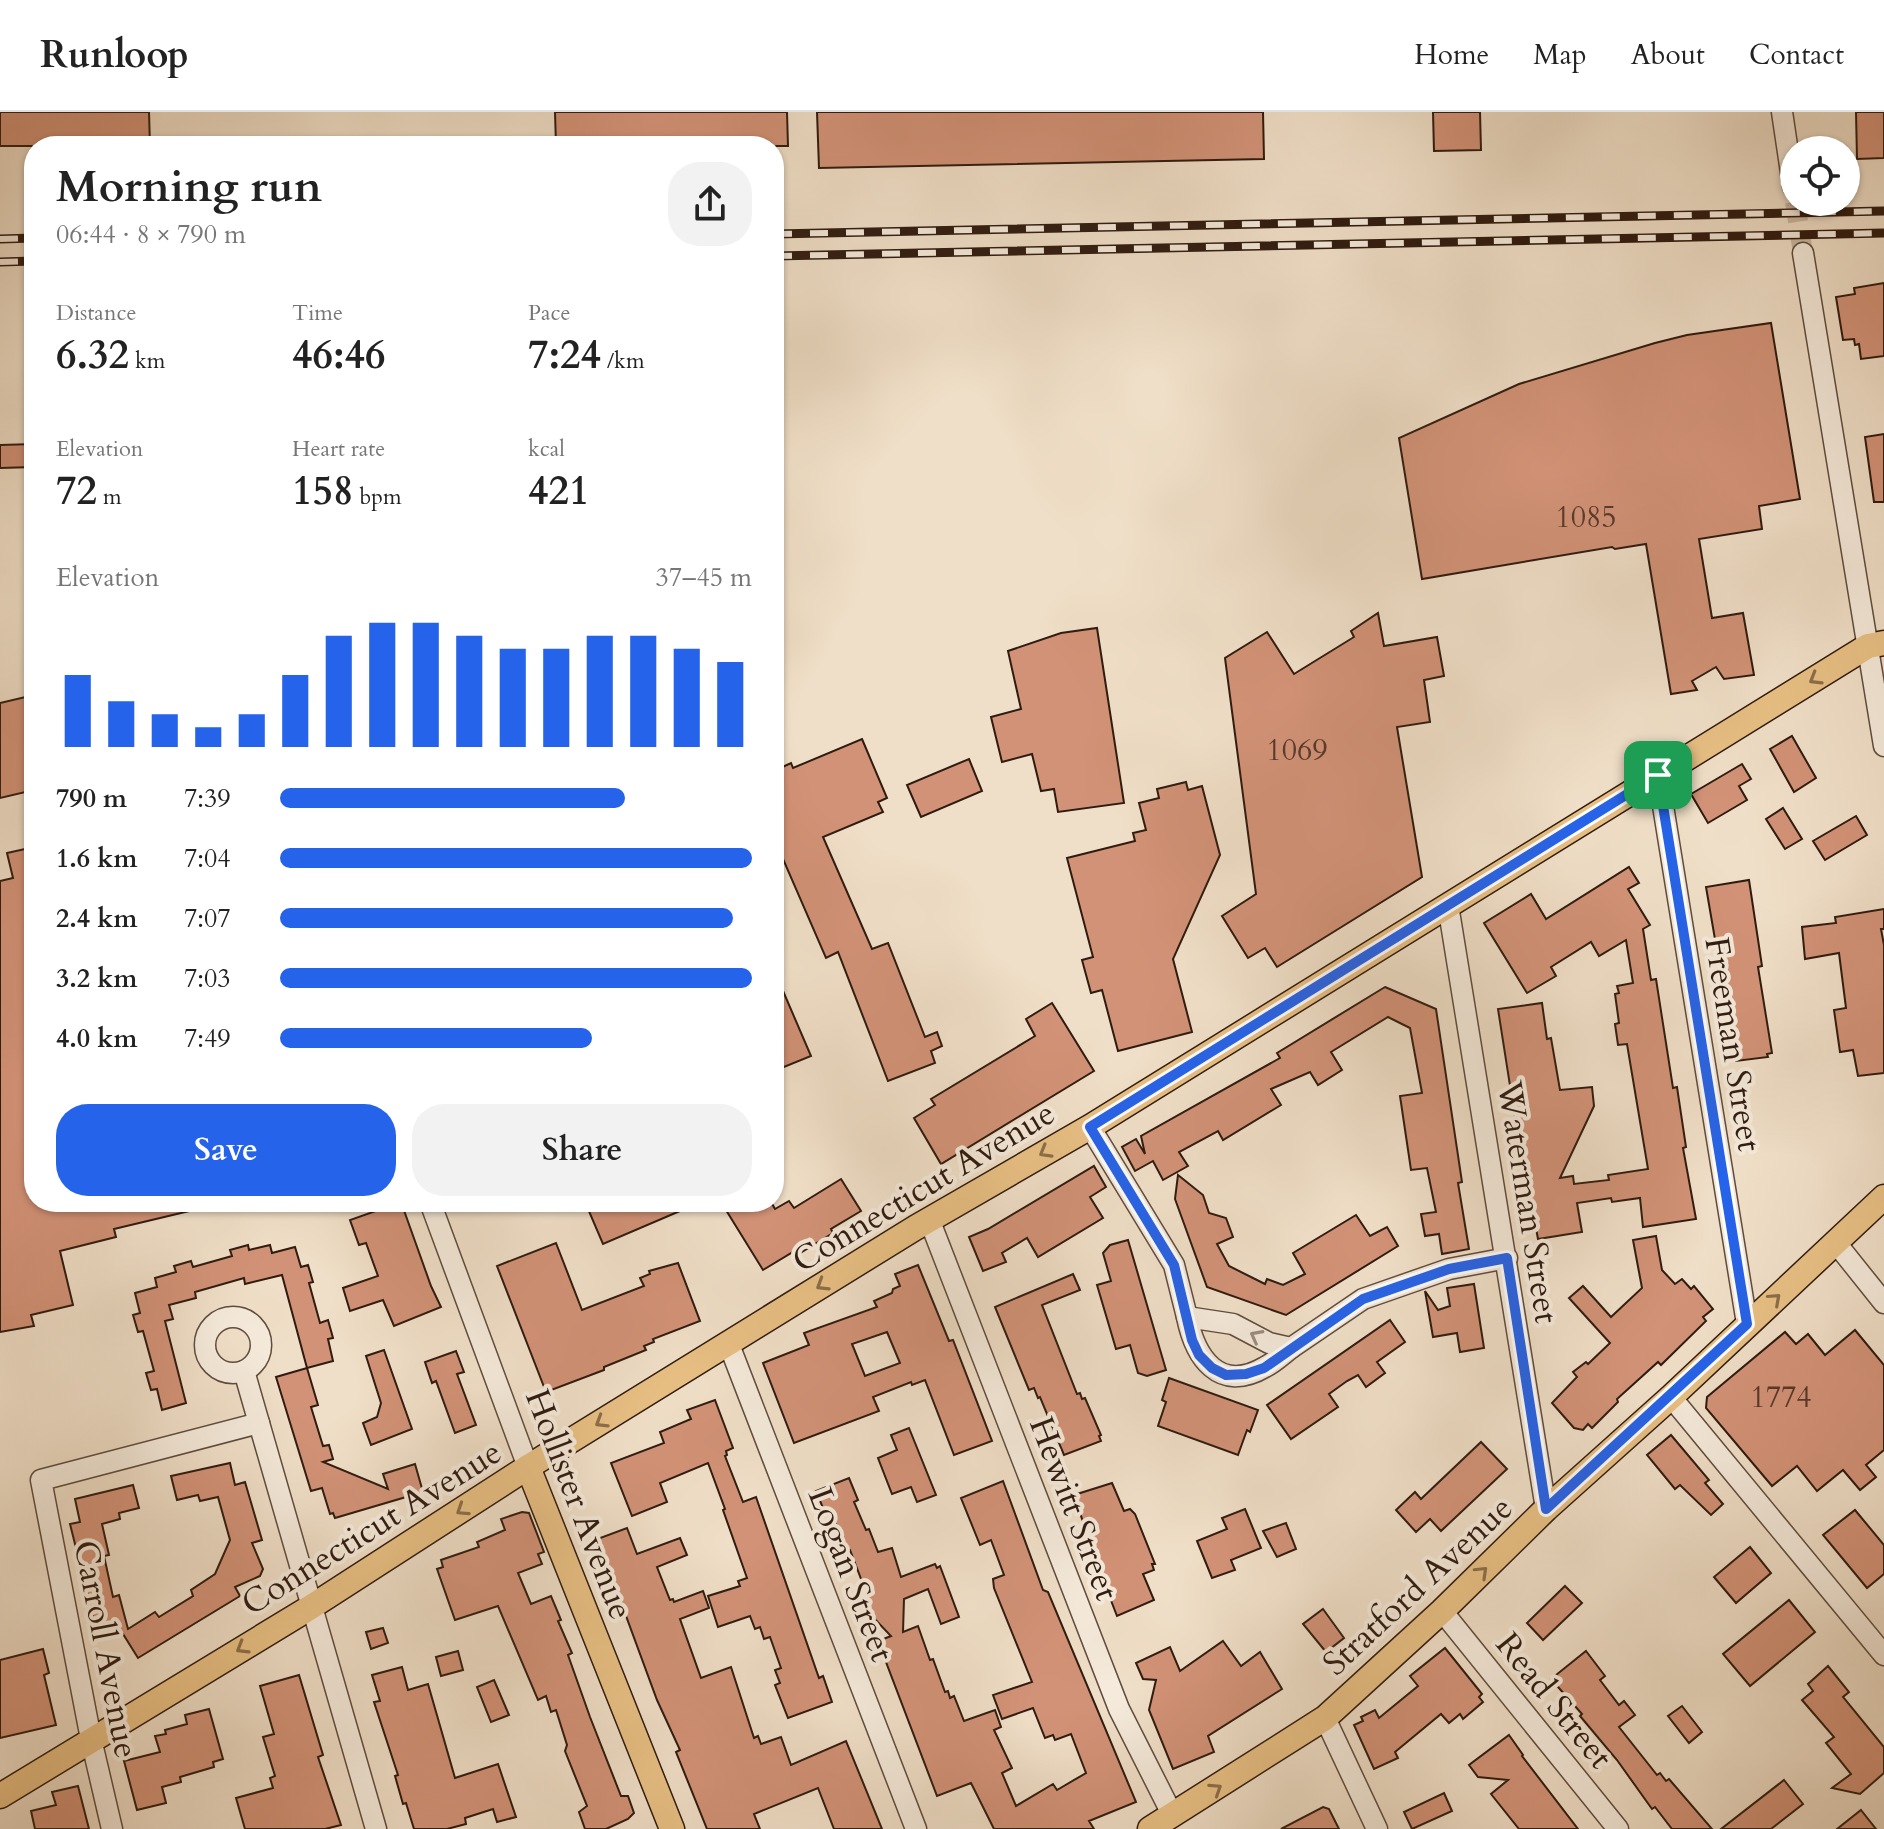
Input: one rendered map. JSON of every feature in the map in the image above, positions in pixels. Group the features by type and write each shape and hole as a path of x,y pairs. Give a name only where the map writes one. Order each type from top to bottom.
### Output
{"main road":[{"name":"Connecticut Avenue","path":"0,1796 311,1607 728,1342 929,1219 1090,1127 1658,775 1876,645"},
{"name":"Stratford Avenue","path":"1150,1829 1325,1718 1884,1197"},
{"name":"Hollister Avenue","path":"528,1467 672,1829"}],"street":[{"path":"1782,112 1786,136"},
{"path":"1803,253 1876,645 1884,746"},
{"name":"Freeman Street","path":"1658,775 1747,1324"},
{"name":"Waterman Street","path":"1448,905 1546,1509"},
{"path":"1090,1127 1174,1265 1192,1340 1199,1355 1212,1368 1226,1375 1246,1374 1264,1368 1363,1299 1449,1269 1507,1258"},
{"name":"Hollister Avenue","path":"434,1212 528,1467"},
{"name":"Hewitt Street","path":"929,1219 1119,1709 1173,1816"},
{"path":"1836,1243 1884,1303"},
{"path":"1187,1317 1233,1324 1269,1343 1291,1348"},
{"name":"Logan Street","path":"728,1342 916,1829"},
{"path":"244,1371 376,1829"},
{"path":"1671,1397 1884,1655"},
{"name":"Carroll Avenue","path":"112,1829 91,1739 41,1480 259,1423"},
{"name":"Read Street","path":"1442,1611 1618,1829"},
{"path":"1325,1718 1377,1829"}],"building":[{"path":"0,112 149,112 150,136 24,136 24,146 0,146"},
{"path":"555,112 787,112 788,146 784,146 784,136 556,136"},
{"path":"817,112 1263,112 1264,159 819,168"},
{"path":"1433,112 1480,112 1481,150 1434,151"},
{"path":"1856,112 1884,112 1884,158 1860,159 1860,136 1857,136"},
{"path":"1884,283 1884,356 1861,359 1859,344 1855,345 1854,339 1843,340 1836,297 1855,294 1854,288"},
{"path":"1771,323 1800,499 1759,506 1762,529 1699,539 1712,618 1743,613 1754,675 1724,679 1716,667 1692,681 1697,690 1671,694 1646,544 1422,579 1399,438 1519,384 1687,335"},
{"path":"1884,434 1884,502 1874,502 1865,437"},
{"path":"24,444 24,467 0,468 0,445"},
{"path":"1378,613 1384,646 1437,637 1444,676 1424,680 1430,722 1397,727 1422,877 1277,967 1265,948 1248,958 1222,916 1256,894 1225,658 1267,632 1294,674 1354,637 1351,631"},
{"path":"1097,628 1124,803 1058,812 1054,789 1041,791 1032,754 1002,762 991,717 1021,709 1008,651 1061,633"},
{"path":"24,697 24,792 0,798 0,703"},
{"path":"1792,736 1816,778 1794,792 1770,749"},
{"path":"862,739 887,798 878,802 883,812 823,837 872,949 888,943 925,1037 937,1032 942,1046 931,1051 935,1063 888,1081 838,952 826,958 784,861 784,766 791,763 793,768"},
{"path":"969,759 982,791 921,817 907,785"},
{"path":"1742,764 1751,779 1739,786 1747,800 1708,823 1691,794"},
{"path":"1186,782 1188,790 1202,786 1220,855 1173,959 1192,1032 1118,1051 1102,990 1091,993 1082,960 1093,957 1067,858 1135,841 1133,833 1146,830 1139,803 1159,798 1157,789"},
{"path":"1783,808 1802,839 1785,849 1766,819"},
{"path":"1856,816 1867,835 1825,860 1813,841"},
{"path":"24,849 24,1212 185,1212 114,1229 116,1237 60,1251 73,1305 31,1315 34,1326 0,1332 0,881 13,878 7,853"},
{"path":"1629,867 1639,883 1628,889 1650,925 1643,929 1651,980 1656,979 1673,1088 1677,1087 1686,1147 1683,1148 1696,1219 1643,1227 1640,1198 1612,1202 1611,1198 1577,1203 1582,1232 1538,1239 1532,1207 1529,1207 1498,1009 1542,1003 1560,1090 1592,1087 1594,1106 1560,1178 1573,1176 1574,1184 1609,1180 1608,1175 1648,1169 1627,1044 1618,1045 1615,1024 1619,1023 1615,994 1619,993 1617,986 1633,983 1626,940 1599,956 1591,942 1551,967 1556,976 1527,993 1484,923 1531,894 1546,919"},
{"path":"1749,880 1762,966 1758,967 1772,1053 1767,1054 1768,1057 1736,1061 1706,887"},
{"path":"1884,909 1884,929 1881,929 1884,945 1884,1073 1858,1076 1853,1050 1840,1052 1834,1010 1846,1008 1839,953 1805,959 1802,927 1836,923 1835,917"},
{"path":"1385,987 1436,1009 1469,1249 1442,1254 1439,1234 1425,1236 1421,1214 1436,1212 1427,1168 1411,1170 1400,1096 1422,1093 1410,1028 1388,1017 1331,1052 1342,1070 1318,1085 1310,1072 1271,1089 1281,1105 1223,1140 1218,1131 1179,1152 1188,1166 1163,1180 1153,1161 1135,1171 1122,1147 1136,1139 1145,1154 1141,1136 1280,1058 1277,1053"},
{"path":"784,993 811,1056 784,1067"},
{"path":"1052,1003 1094,1071 941,1164 914,1118 935,1105 931,1099 1035,1036 1026,1019"},
{"path":"1094,1166 1106,1187 1090,1197 1103,1218 1038,1257 1027,1238 1002,1253 1006,1262 983,1271 969,1237 988,1229"},
{"path":"1178,1175 1203,1195 1209,1213 1226,1218 1233,1237 1217,1244 1229,1266 1265,1284 1267,1279 1283,1285 1305,1274 1293,1253 1356,1215 1370,1236 1387,1227 1398,1246 1286,1315 1207,1287 1175,1199"},
{"path":"841,1179 861,1211 831,1229 833,1233 795,1256 793,1252 763,1270 727,1212 784,1212 784,1204 789,1201 794,1208"},
{"path":"373,1212 405,1212 441,1307 394,1326 383,1300 350,1311 343,1288 378,1276 366,1243 359,1245 350,1220"},
{"path":"589,1212 678,1212 603,1244"},
{"path":"1656,1236 1662,1270 1675,1284 1682,1279 1691,1289 1694,1286 1713,1309 1703,1317 1706,1321 1661,1365 1658,1362 1617,1399 1618,1402 1592,1428 1588,1424 1583,1430 1574,1428 1552,1403 1577,1377 1573,1372 1586,1362 1588,1364 1610,1343 1569,1298 1583,1286 1611,1317 1642,1288 1633,1240"},
{"path":"1128,1240 1166,1370 1147,1376 1138,1373 1130,1345 1116,1349 1097,1285 1111,1281 1103,1253 1110,1245"},
{"path":"556,1243 582,1310 644,1286 640,1278 650,1274 649,1271 678,1263 700,1321 653,1339 654,1342 644,1346 646,1350 604,1367 604,1370 546,1392 497,1266"},
{"path":"248,1245 249,1250 270,1245 272,1253 295,1247 301,1267 308,1265 313,1282 309,1283 320,1323 328,1320 333,1338 328,1339 333,1361 307,1368 282,1275 245,1284 244,1278 195,1292 196,1298 169,1305 173,1319 165,1321 186,1403 162,1410 157,1389 151,1390 146,1373 154,1371 143,1331 138,1332 133,1315 140,1313 135,1293 157,1287 155,1278 176,1272 174,1266 191,1261 193,1267 232,1256 230,1250"},
{"path":"918,1265 949,1341 953,1340 992,1441 954,1455 925,1380 912,1385 911,1382 873,1397 879,1411 794,1443 763,1363 809,1345 804,1333 877,1307 874,1301 900,1286 895,1274","holes":["887,1332 900,1363 865,1376 852,1344"]},
{"path":"1073,1274 1080,1290 1042,1305 1077,1394 1085,1398 1101,1441 1064,1455 1040,1397 1034,1388 1029,1390 995,1307"},
{"path":"1474,1284 1484,1348 1460,1352 1457,1333 1433,1337 1425,1291 1438,1310 1450,1306 1447,1288"},
{"path":"1390,1320 1405,1342 1377,1362 1385,1373 1366,1387 1358,1375 1347,1381 1329,1394 1338,1407 1291,1439 1267,1405"},
{"path":"1855,1330 1884,1365 1884,1450 1866,1465 1876,1477 1860,1490 1843,1470 1817,1491 1797,1466 1772,1486 1706,1408 1707,1397 1785,1332 1796,1344 1808,1334 1825,1355"},
{"path":"384,1350 412,1429 371,1445 363,1423 377,1417 381,1403 366,1356"},
{"path":"456,1351 464,1372 457,1374 476,1425 455,1433 436,1381 432,1383 425,1362"},
{"path":"307,1368 318,1405 311,1407 323,1446 329,1445 333,1459 323,1462 388,1489 383,1474 415,1464 423,1492 335,1518 333,1513 330,1514 322,1488 311,1491 276,1377"},
{"path":"1169,1378 1258,1410 1238,1455 1158,1426 1166,1402 1162,1400"},
{"path":"715,1400 733,1448 726,1451 725,1456 743,1502 756,1497 819,1678 823,1676 832,1702 788,1718 775,1685 780,1683 775,1670 781,1668 770,1637 764,1639 760,1627 755,1629 750,1616 718,1627 708,1596 740,1586 738,1581 747,1578 708,1463 660,1483 667,1502 632,1516 611,1463 664,1443 660,1432 691,1419 687,1410"},
{"path":"909,1428 936,1495 917,1502 911,1487 892,1494 878,1458 897,1450 891,1435"},
{"path":"1671,1435 1709,1480 1705,1483 1723,1504 1711,1515 1680,1485 1675,1489 1647,1455"},
{"path":"1481,1442 1507,1469 1441,1531 1430,1519 1416,1532 1396,1510 1415,1492 1421,1499"},
{"path":"230,1463 235,1485 245,1482 262,1540 252,1543 263,1569 260,1576 235,1587 240,1596 138,1658 123,1634 99,1640 70,1524 80,1522 75,1499 133,1485 139,1508 119,1513 120,1519 102,1524 109,1555 104,1556 113,1597 119,1595 128,1629 155,1612 159,1617 193,1596 191,1590 215,1574 230,1540 218,1497 200,1501 198,1495 177,1500 171,1476"},
{"path":"849,1478 858,1500 854,1502 866,1530 869,1529 878,1552 892,1548 901,1577 935,1564 937,1568 940,1566 959,1617 941,1624 928,1589 904,1599 903,1632 918,1626 945,1692 948,1691 950,1698 954,1696 964,1721 995,1710 1001,1727 994,1730 1012,1768 1002,1773 1016,1806 1053,1784 1057,1790 1086,1773 1071,1734 1055,1740 1053,1735 1045,1738 1033,1708 1002,1719 993,1695 1032,1682 994,1588 993,1579 1004,1575 991,1540 980,1545 961,1498 1003,1481 1043,1590 1048,1592 1136,1802 1089,1821 1094,1829 994,1829 971,1783 937,1796 878,1641 891,1636 867,1611 864,1602 869,1600 850,1550 847,1551 831,1511 825,1513 816,1491"},
{"path":"1112,1483 1124,1511 1130,1509 1135,1514 1155,1564 1152,1564 1154,1570 1143,1574 1154,1600 1117,1616 1088,1541 1082,1541 1083,1522 1074,1495"},
{"path":"1245,1509 1261,1548 1231,1560 1235,1570 1212,1578 1197,1541 1227,1529 1222,1518"},
{"path":"1855,1510 1884,1545 1884,1574 1867,1588 1823,1535"},
{"path":"522,1512 529,1513 544,1552 538,1554 542,1564 518,1573 531,1604 551,1596 572,1653 568,1655 590,1717 621,1796 628,1796 634,1813 606,1829 585,1829 579,1812 587,1806 565,1751 567,1745 556,1710 551,1712 546,1696 538,1700 498,1606 455,1620 437,1569 443,1567 441,1560 479,1547 477,1542 505,1530 501,1519"},
{"path":"1286,1523 1296,1549 1277,1557 1263,1531"},
{"path":"627,1528 637,1554 680,1538 687,1555 657,1567 670,1600 674,1602 703,1591 709,1608 680,1619 701,1678 731,1667 754,1738 758,1736 761,1744 781,1737 791,1765 846,1741 882,1829 834,1829 818,1788 754,1814 760,1829 707,1829 676,1752 680,1750 657,1700 619,1597 592,1541"},
{"path":"1750,1547 1771,1573 1736,1603 1714,1577"},
{"path":"1565,1586 1582,1603 1543,1640 1527,1623"},
{"path":"1789,1600 1815,1632 1750,1686 1723,1654"},
{"path":"1323,1609 1344,1638 1326,1652 1303,1624"},
{"path":"383,1628 388,1643 371,1649 366,1632"},
{"path":"1223,1641 1241,1666 1260,1652 1282,1689 1208,1736 1214,1752 1173,1769 1149,1710 1156,1680 1143,1679 1136,1663 1170,1647 1180,1671"},
{"path":"1445,1648 1482,1694 1479,1697 1483,1702 1463,1719 1460,1714 1449,1723 1441,1714 1395,1752 1398,1758 1374,1769 1354,1725 1363,1721 1361,1717 1375,1710 1379,1718 1418,1686 1410,1676"},
{"path":"43,1649 49,1673 44,1675 56,1725 0,1738 0,1660"},
{"path":"458,1651 463,1670 441,1676 436,1657"},
{"path":"1586,1651 1605,1676 1600,1680 1619,1705 1624,1701 1635,1715 1619,1727 1657,1775 1660,1773 1666,1781 1669,1779 1712,1829 1672,1829 1655,1807 1652,1809 1580,1716 1582,1714 1551,1679"},
{"path":"1828,1666 1849,1692 1843,1697 1884,1747 1884,1773 1860,1794 1832,1788 1851,1774 1826,1743 1834,1737 1802,1700 1813,1691 1808,1684"},
{"path":"402,1667 408,1690 428,1684 455,1778 498,1764 516,1817 497,1822 493,1809 465,1818 466,1824 447,1829 414,1829 406,1803 403,1804 395,1776 398,1775 374,1702 380,1701 372,1675"},
{"path":"299,1675 323,1755 318,1757 341,1825 325,1829 245,1829 236,1798 273,1788 270,1778 275,1776 263,1737 274,1734 260,1686"},
{"path":"494,1680 509,1715 491,1722 477,1687"},
{"path":"1682,1706 1702,1732 1689,1743 1668,1716"},
{"path":"209,1709 223,1759 213,1762 214,1767 180,1777 181,1782 162,1787 166,1803 137,1810 124,1761 160,1752 155,1736 187,1724 185,1715"},
{"path":"1509,1735 1578,1829 1519,1829 1491,1794 1508,1780 1478,1777 1469,1765"},
{"path":"1784,1780 1803,1804 1771,1829 1721,1829"},
{"path":"78,1786 89,1829 35,1829 31,1811 56,1805 52,1792"},
{"path":"1444,1793 1452,1811 1412,1829 1404,1812"},
{"path":"1323,1807 1329,1809 1339,1829 1281,1829"},
{"path":"1861,1810 1876,1829 1837,1829"}],"tunnel":[{"path":"1797,216 1803,253"}],"railway":[{"path":"784,234 1884,211"},
{"path":"784,256 1884,233"},
{"path":"0,239 24,238"},
{"path":"0,262 24,261"}],"route":[{"path":"1658,775 1747,1324 1546,1509 1507,1258 1449,1269 1363,1299 1264,1368 1246,1374 1226,1375 1212,1368 1199,1355 1192,1340 1174,1265 1090,1127 1658,775"}]}
